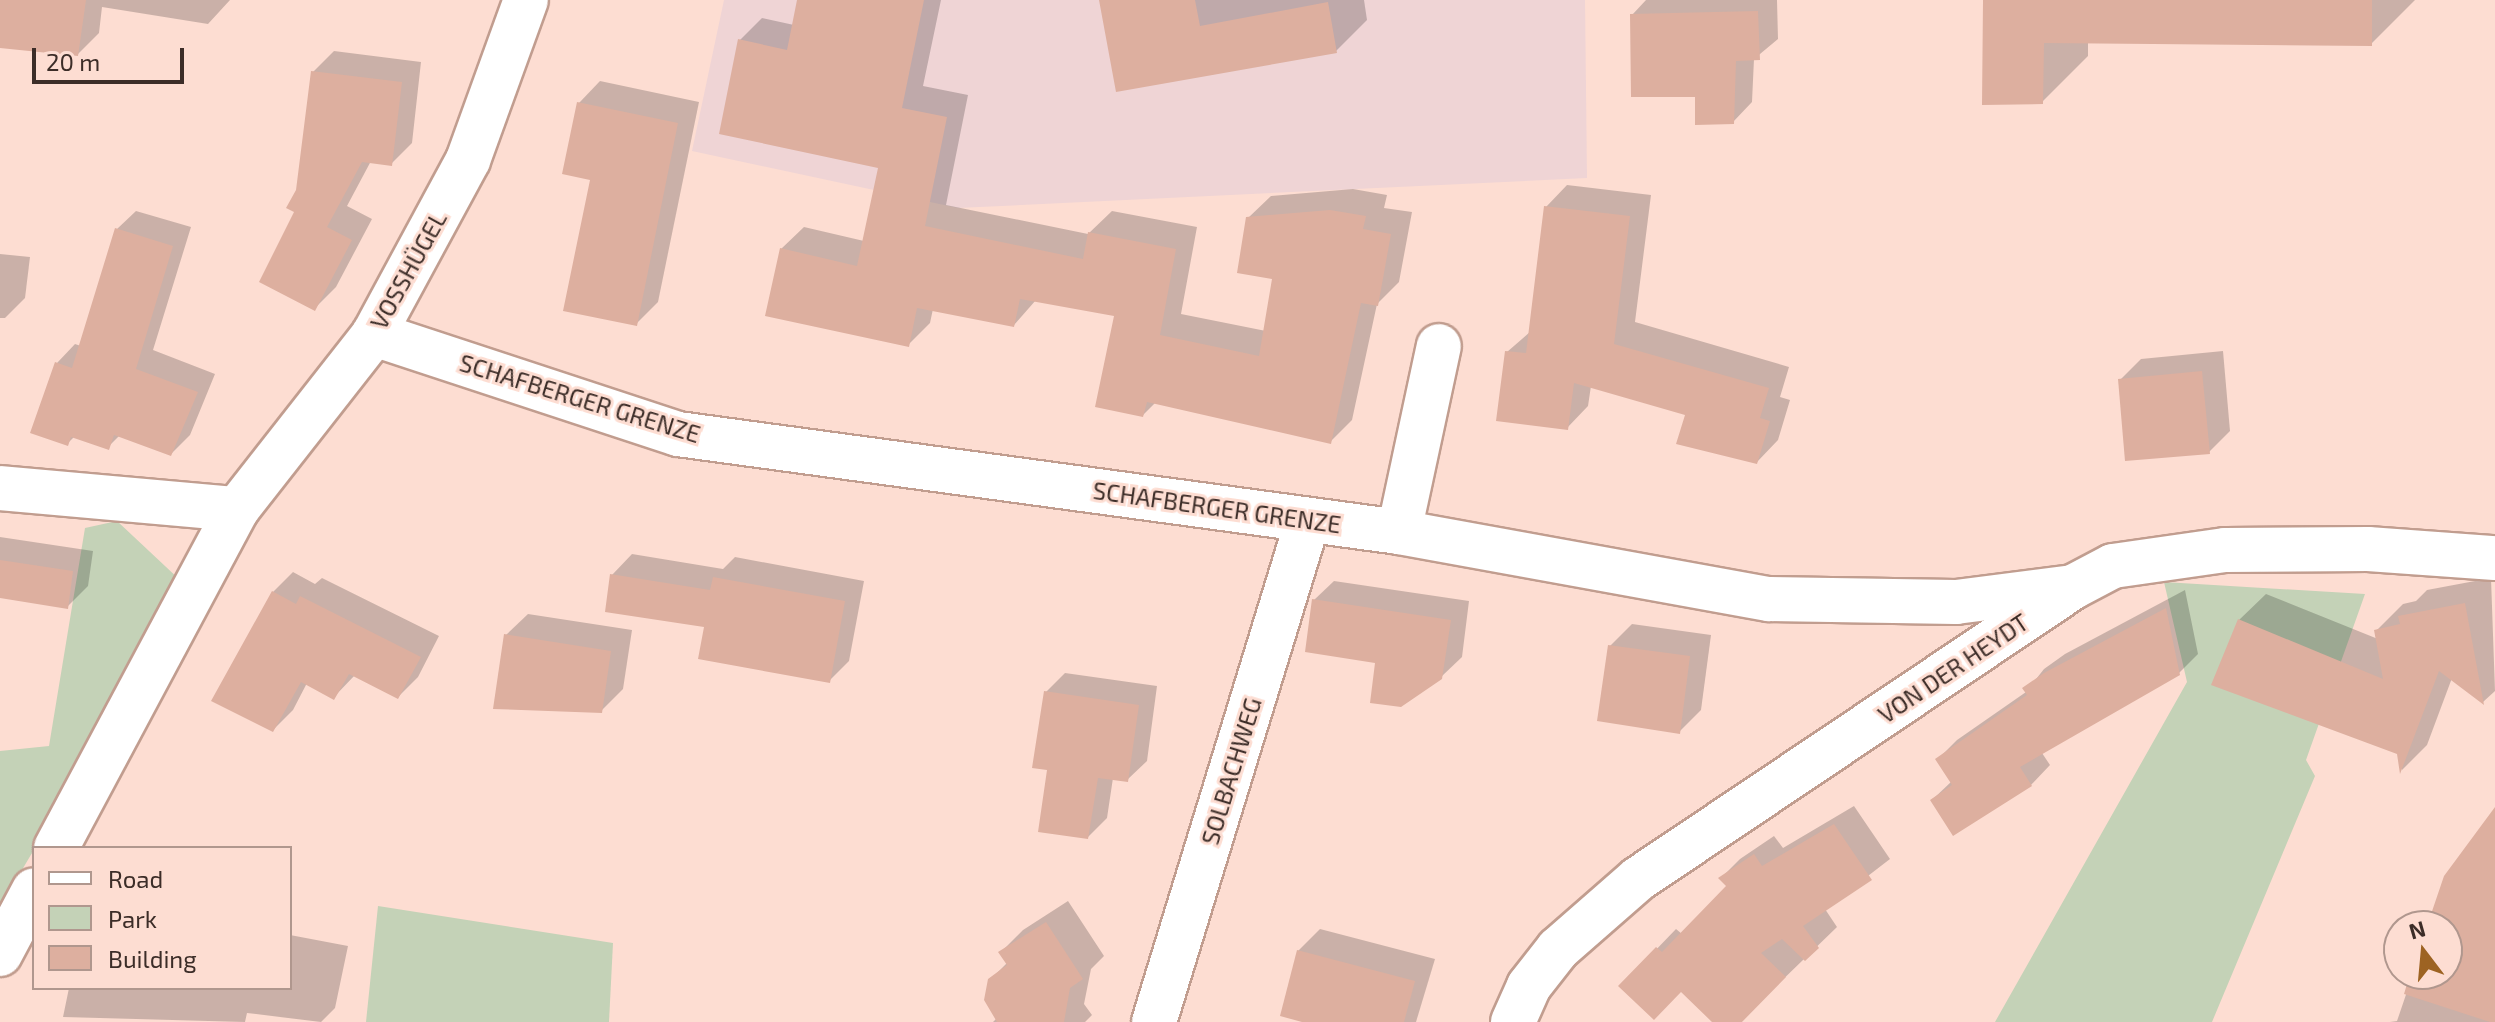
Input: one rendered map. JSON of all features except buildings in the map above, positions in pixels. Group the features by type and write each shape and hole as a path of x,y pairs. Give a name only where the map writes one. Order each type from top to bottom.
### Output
{"street":[{"name":"VOSSHÜGEL","path":"57,846 237,509 374,334 468,160 526,0"},
{"name":"SCHAFBERGER GRENZE","path":"374,334 678,434 1399,532 1769,599 1956,602 2073,587"},
{"path":"1399,532 1439,346"},
{"path":"0,488 237,509"},
{"name":"SOLBACHWEG","path":"1154,1022 1308,520"},
{"name":"VON DER HEYDT","path":"1513,1022 1529,986 1558,949 1638,879 2073,587 2113,566 2225,550 2368,549 2495,558"},
{"path":"0,954 32,894"}],"shaded area":[{"path":"724,0 1585,0 1587,178 958,208 692,151"}],"green space":[{"path":"117,521 181,581 80,772 36,846 32,846 32,853 0,907 0,751 49,746 85,528"},
{"path":"2164,582 2365,594 2306,760 2315,776 2212,1022 1995,1022 2187,682"},
{"path":"378,906 613,943 609,1022 366,1022"}]}
